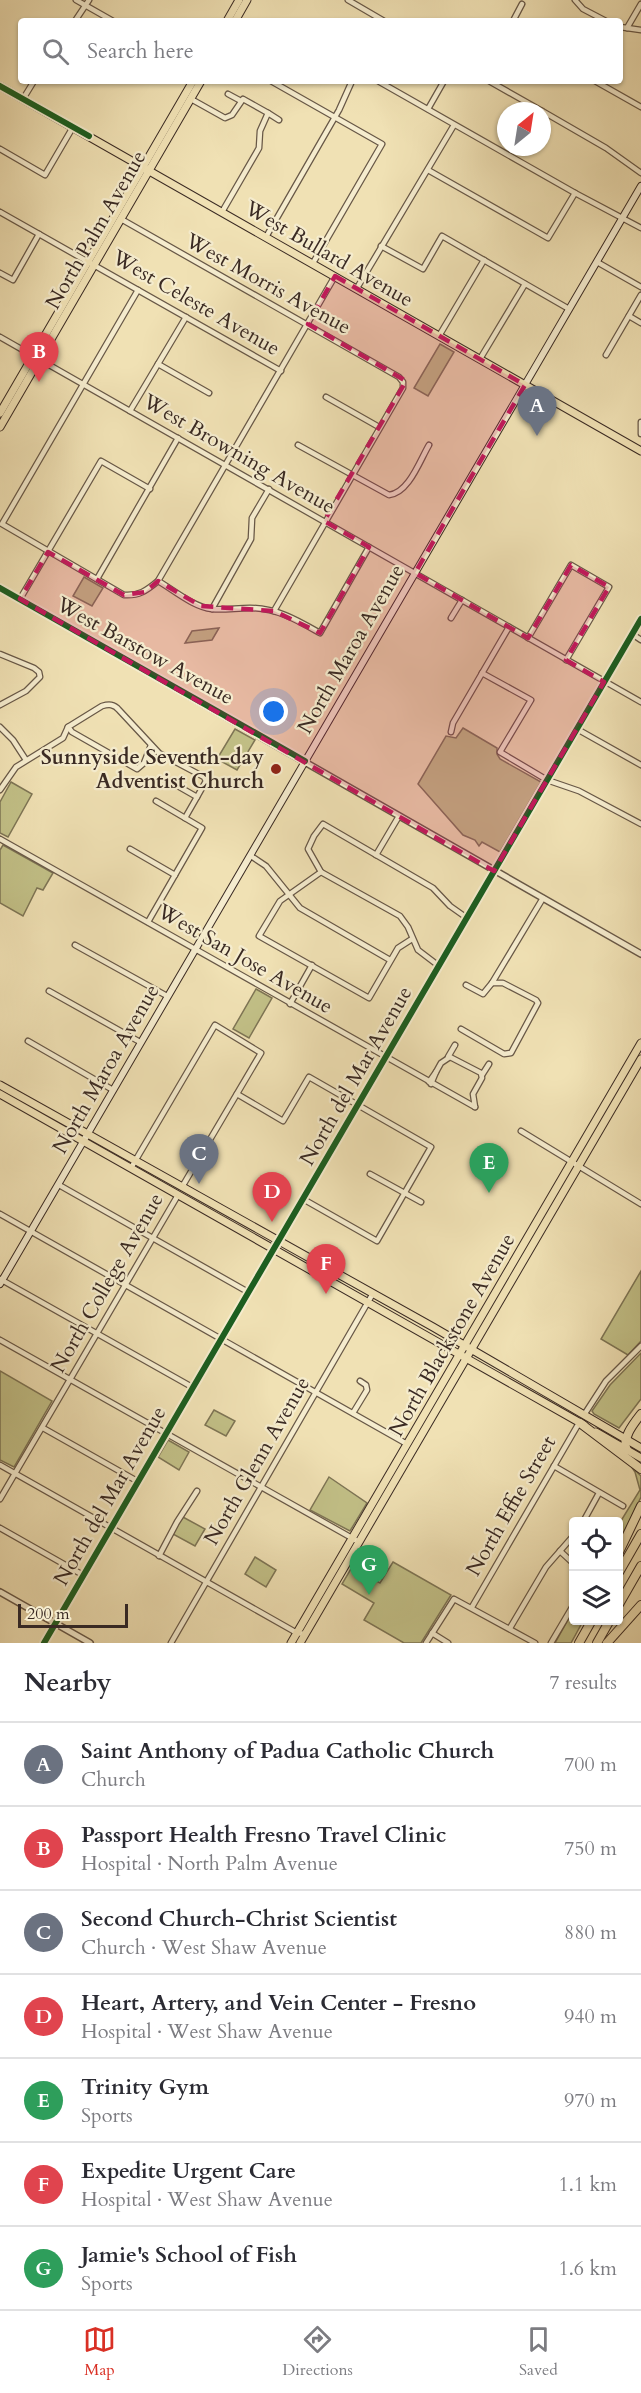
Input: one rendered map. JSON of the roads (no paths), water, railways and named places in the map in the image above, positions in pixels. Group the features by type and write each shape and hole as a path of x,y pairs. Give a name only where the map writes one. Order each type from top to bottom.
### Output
{"highway":[{"path":"627,1450 624,1445 626,1439 641,1414"},
{"path":"581,1420 641,1469"},
{"path":"623,1544 641,1506"},
{"path":"620,1571 641,1533"},
{"path":"623,1597 641,1566"},
{"path":"607,1643 641,1605"},
{"path":"577,1643 585,1625"},
{"path":"577,1643 589,1625"},
{"path":"597,1643 607,1625"}],"main road":[{"path":"229,18 239,0"},
{"path":"237,18 247,0"},
{"name":"North Palm Avenue","path":"0,413 92,264 147,169 191,84"},
{"name":"North Palm Avenue","path":"147,169 175,128 199,84"},
{"name":"West Bullard Avenue","path":"0,86 641,452"},
{"path":"175,128 173,124 183,106 187,92"},
{"name":"North Maroa Avenue","path":"1,1281 641,186"},
{"name":"North Palm Avenue","path":"0,427 36,357"},
{"name":"North Blackstone Avenue","path":"300,1643 410,1446 473,1351 641,1043"},
{"path":"618,1098 619,1091 633,1066 632,1058"},
{"name":"North Blackstone Avenue","path":"291,1643 399,1474 398,1469 430,1405 459,1354 641,1059"},
{"path":"0,1085 85,1137 370,1299 459,1354 556,1409 626,1439 641,1448"},
{"path":"0,1094 85,1137"},
{"path":"370,1299 473,1351 641,1458"}],"street":[{"path":"76,0 108,18"},
{"path":"77,18 89,0"},
{"path":"348,0 379,18"},
{"path":"575,0 583,9 600,18"},
{"path":"627,28 639,3"},
{"path":"515,18 522,4"},
{"path":"623,27 641,30"},
{"path":"23,99 32,84"},
{"path":"276,84 382,144 313,263"},
{"path":"266,237 335,118 351,84"},
{"path":"383,84 641,228"},
{"path":"428,109 442,84"},
{"path":"494,84 526,102"},
{"path":"600,84 641,107"},
{"path":"228,94 241,101 243,99 279,120"},
{"path":"191,99 227,118 232,115 241,101"},
{"path":"222,212 259,148 260,131 268,113"},
{"path":"551,116 606,148 641,173"},
{"path":"357,288 454,124"},
{"path":"0,149 45,175 73,127"},
{"path":"428,170 549,238 575,193"},
{"name":"West Celeste Avenue","path":"0,212 281,371"},
{"name":"West Morris Avenue","path":"118,218 399,377 403,382 403,388 379,427"},
{"path":"0,273 13,280 39,234"},
{"path":"381,246 423,269 442,236 569,309"},
{"path":"439,336 484,260"},
{"path":"597,261 641,287"},
{"path":"138,290 2,524 124,596 134,596 145,592 158,581 335,276"},
{"path":"480,359 525,284"},
{"path":"606,355 641,295"},
{"path":"629,316 641,323"},
{"path":"130,411 186,317"},
{"name":"West Browning Avenue","path":"0,337 641,702"},
{"path":"158,364 209,393"},
{"path":"274,611 379,427 326,397"},
{"path":"641,422 641,434"},
{"path":"97,579 178,438"},
{"path":"298,445 382,492 396,494 404,488 429,445"},
{"path":"20,599 101,461 150,489"},
{"path":"212,609 251,539 252,518 269,489"},
{"path":"158,581 201,606 212,609 252,608 274,611 291,616 320,633 369,547"},
{"path":"528,638 571,565 609,587 566,660"},
{"name":"West Barstow Avenue","path":"0,588 641,954"},
{"path":"452,618 462,600"},
{"name":"North del Mar Avenue","path":"44,1643 641,619"},
{"path":"451,732 453,723 509,627"},
{"path":"632,634 641,640"},
{"path":"0,654 39,672 40,677 31,687 0,705"},
{"path":"482,673 531,700 500,752 547,780 579,791 641,824"},
{"path":"0,790 9,775 26,760 63,738 68,728 102,706 115,705 159,753 204,777 206,781 185,818"},
{"path":"0,727 13,740 26,760"},
{"path":"68,728 137,768 144,763 151,745"},
{"path":"577,729 641,765"},
{"path":"169,781 197,797"},
{"path":"148,922 202,828 156,801"},
{"path":"376,855 399,816"},
{"path":"439,966 418,950 408,927 400,916 321,872 308,849 314,836 323,824 433,888 450,906 466,918"},
{"name":"West San Jose Avenue","path":"0,839 475,1107 473,1094 482,1075"},
{"path":"130,849 175,875"},
{"path":"251,856 266,866 300,908 390,960"},
{"path":"321,872 276,906 259,936 369,998 398,948 412,939"},
{"path":"466,985 483,994 492,983 543,898"},
{"path":"75,945 167,996"},
{"path":"290,1004 312,965"},
{"path":"460,1029 504,1054 511,1053 538,1003 503,983 492,983"},
{"path":"49,991 140,1042"},
{"name":"North College Avenue","path":"0,1499 261,1053 214,1025 132,1164"},
{"path":"28,1041 113,1090"},
{"path":"430,1083 455,1045"},
{"path":"448,1057 455,1058 482,1075 489,1064"},
{"path":"237,1094 283,1121 309,1077 431,1147 376,1241 303,1199"},
{"path":"522,1131 641,1204"},
{"path":"370,1174 420,1202"},
{"path":"59,1185 248,1292"},
{"path":"0,1214 410,1446"},
{"path":"1,1281 192,1387"},
{"name":"North Glenn Avenue","path":"171,1643 370,1299"},
{"path":"0,1340 356,1540"},
{"name":"North Effie Street","path":"426,1643 454,1599 472,1607 606,1381 641,1346"},
{"path":"353,1413 367,1390 366,1385 360,1381"},
{"path":"43,1428 137,1481"},
{"path":"0,1465 206,1583 297,1633 305,1634"},
{"path":"554,1466 623,1506"},
{"path":"159,1556 197,1491"},
{"path":"584,1517 599,1493"},
{"path":"0,1528 83,1575"},
{"path":"510,1628 546,1567 569,1540"},
{"path":"560,1551 569,1560"},
{"path":"0,1592 90,1643"},
{"path":"472,1607 535,1643"},
{"path":"551,1643 569,1611"},
{"path":"432,1633 448,1643"}],"place":[{"name":"Passport Health Fresno Travel Clinic","path":"39,382"},
{"name":"Saint Anthony of Padua Catholic Church","path":"537,436"},
{"name":"Sunnyside Seventh-day Adventist Church","path":"276,769"},
{"name":"Second Church-Christ Scientist","path":"199,1184"},
{"name":"Trinity Gym","path":"489,1193"},
{"name":"Heart, Artery, and Vein Center - Fresno","path":"272,1222"},
{"name":"Expedite Urgent Care","path":"326,1294"},
{"name":"Jamie's School of Fish","path":"369,1595"}]}
